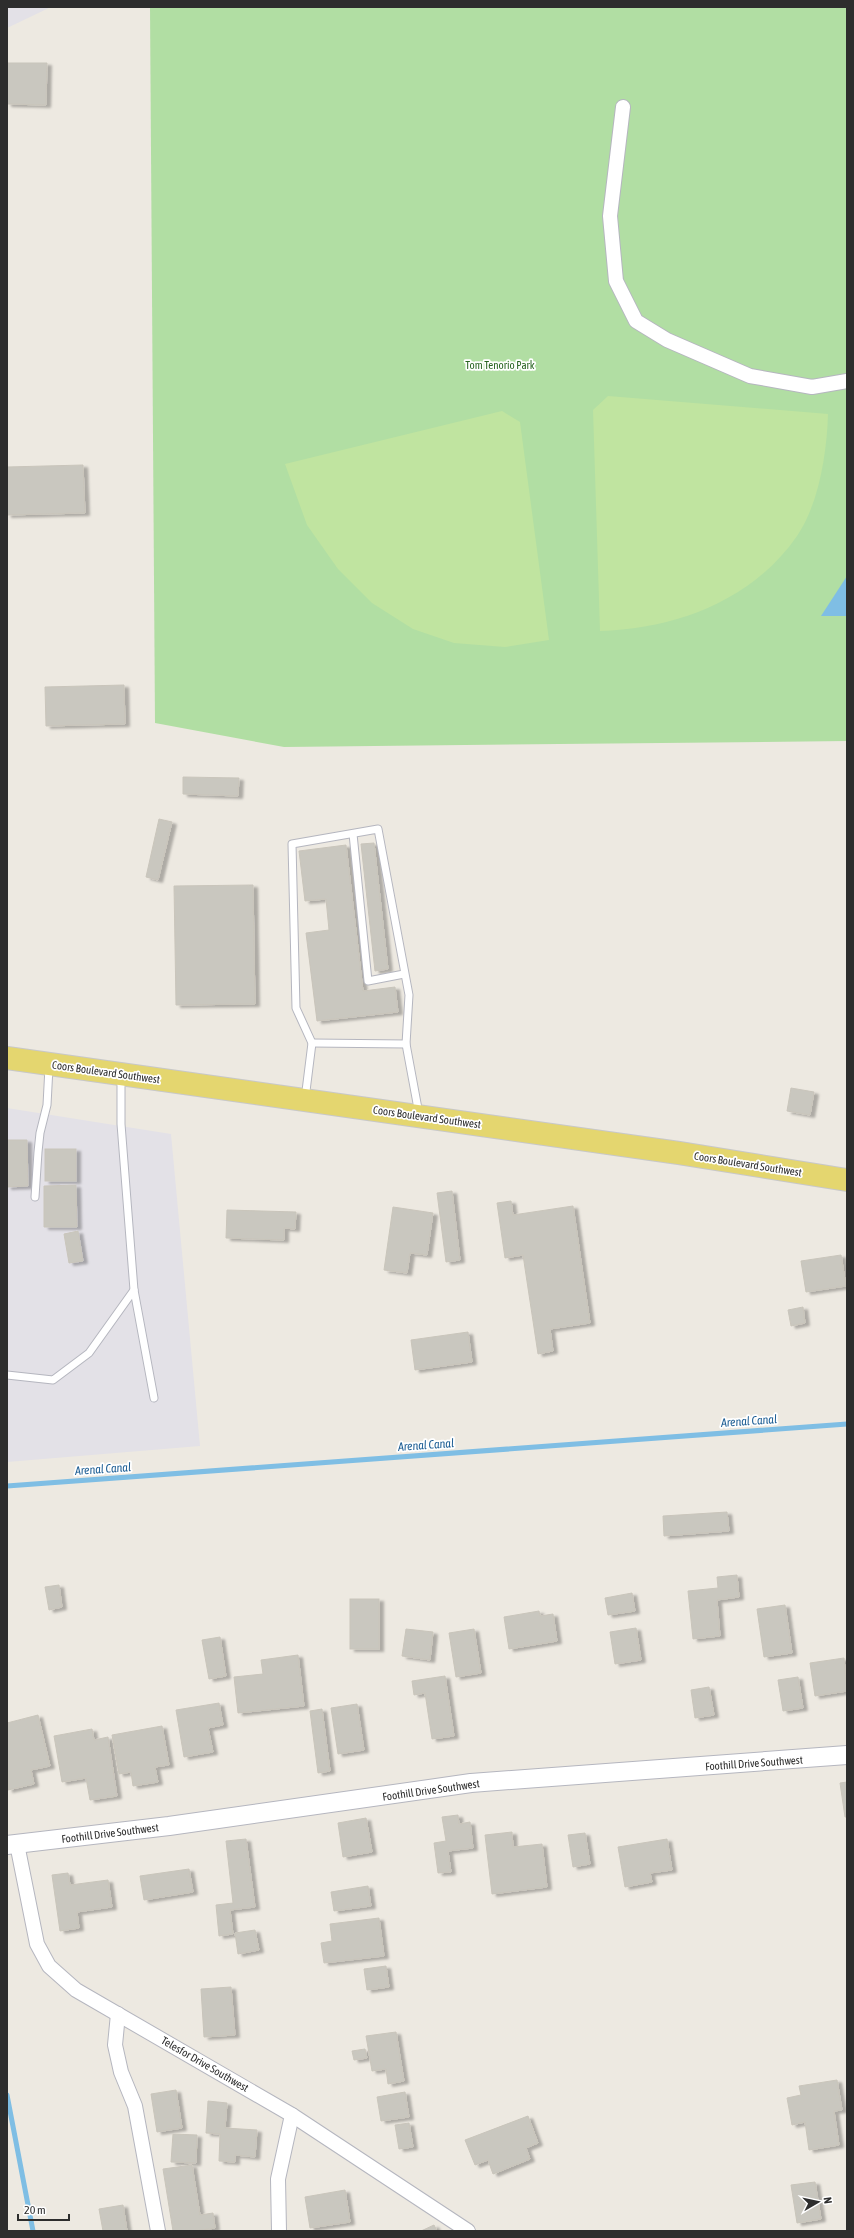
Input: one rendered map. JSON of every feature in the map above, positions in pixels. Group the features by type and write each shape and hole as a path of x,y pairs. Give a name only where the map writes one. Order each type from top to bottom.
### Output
{"main road":[{"name":"Coors Boulevard Southwest","path":"7,1058 678,1153 847,1180"}],"street":[{"path":"623,107 610,216 616,281 636,321 667,340 750,376 812,387 847,381"},
{"name":"Foothill Drive Southwest","path":"12,1845 169,1826 471,1783 847,1755"},
{"name":"Telesfor Drive Southwest","path":"12,1845 37,1944 49,1966 76,1990 292,2115 468,2231"},
{"path":"118,2014 115,2045 121,2072 135,2106 158,2231"},
{"path":"279,2231 278,2179 292,2115"}],"lane":[{"path":"305,1100 312,1043 296,1008 292,844 378,829 409,995 406,1044 419,1116"},
{"path":"353,834 368,981 404,974"},
{"path":"312,1043 406,1044"},
{"path":"35,1197 40,1133 48,1105 49,1065"},
{"path":"122,1074 121,1124 134,1290 154,1398"},
{"path":"7,1375 53,1380 89,1353 134,1290"}],"shaded area":[{"path":"7,7 51,7 7,28"},
{"path":"7,1108 171,1134 200,1446 7,1462"}],"green space":[{"name":"Tom Tenorio Park","path":"150,7 847,7 847,741 284,747 155,723"},
{"path":"608,396 828,414 824,461 811,509 797,536 779,558 758,578 735,594 710,607 684,617 628,629 600,631 593,410"},
{"path":"502,411 520,422 549,640 505,647 454,643 413,629 372,603 338,569 307,525 285,464"}],"water":[{"path":"847,576 847,616 821,616"}],"building":[{"path":"7,63 47,63 46,105 7,104"},
{"path":"83,465 85,513 7,515 7,467"},
{"path":"124,685 125,724 46,726 45,687"},
{"path":"183,777 239,778 238,796 183,794"},
{"path":"159,819 172,822 158,880 146,877"},
{"path":"374,843 388,969 375,971 361,844"},
{"path":"346,845 363,991 395,987 398,1012 317,1021 306,933 329,930 326,899 305,901 299,851"},
{"path":"253,885 255,1004 176,1005 174,886"},
{"path":"791,1088 814,1092 810,1115 787,1111"},
{"path":"7,1140 27,1140 28,1186 7,1187"},
{"path":"45,1149 76,1149 76,1181 45,1181"},
{"path":"76,1185 77,1227 44,1227 44,1186"},
{"path":"452,1191 460,1260 446,1262 437,1193"},
{"path":"511,1201 513,1215 573,1206 590,1323 550,1329 553,1351 538,1354 523,1255 505,1258 497,1203"},
{"path":"393,1207 433,1213 427,1255 410,1253 407,1273 384,1270"},
{"path":"227,1210 296,1212 295,1229 284,1228 284,1240 226,1238"},
{"path":"78,1231 83,1261 69,1263 64,1234"},
{"path":"841,1255 846,1286 806,1292 801,1261"},
{"path":"803,1307 805,1323 791,1326 788,1310"},
{"path":"468,1332 472,1362 415,1370 411,1340"},
{"path":"727,1512 729,1531 664,1536 663,1516"},
{"path":"737,1575 739,1597 717,1600 720,1636 693,1639 688,1591 718,1588 717,1577"},
{"path":"59,1585 62,1607 49,1610 45,1587"},
{"path":"632,1593 635,1611 608,1615 605,1598"},
{"path":"350,1599 379,1599 379,1649 350,1649"},
{"path":"785,1605 792,1653 764,1657 757,1609"},
{"path":"539,1611 540,1616 553,1614 557,1641 509,1649 504,1617"},
{"path":"636,1628 641,1660 615,1664 610,1632"},
{"path":"406,1629 433,1632 430,1660 402,1656"},
{"path":"474,1629 481,1673 456,1677 449,1633"},
{"path":"220,1637 226,1676 209,1679 202,1640"},
{"path":"298,1655 304,1706 238,1713 234,1677 263,1674 261,1660"},
{"path":"844,1658 847,1691 815,1696 810,1663"},
{"path":"445,1676 454,1736 432,1739 425,1693 414,1695 412,1681"},
{"path":"798,1677 803,1708 783,1711 778,1680"},
{"path":"709,1687 714,1715 695,1718 691,1690"},
{"path":"219,1703 223,1725 208,1728 213,1752 184,1757 176,1710"},
{"path":"357,1704 364,1750 338,1754 331,1708"},
{"path":"322,1709 330,1771 318,1773 310,1711"},
{"path":"38,1715 50,1766 31,1770 34,1784 8,1790 7,1723"},
{"path":"162,1726 169,1765 155,1767 158,1782 133,1786 131,1772 119,1774 112,1735"},
{"path":"92,1729 94,1740 108,1737 117,1796 90,1800 86,1778 62,1782 54,1736"},
{"path":"847,1782 847,1817 845,1817 840,1783"},
{"path":"458,1815 459,1824 470,1822 473,1848 448,1851 451,1872 438,1873 434,1843 446,1841 442,1817"},
{"path":"366,1818 372,1852 343,1857 338,1823"},
{"path":"512,1832 513,1847 542,1844 547,1887 492,1894 485,1835"},
{"path":"585,1833 590,1864 573,1867 568,1835"},
{"path":"246,1839 255,1907 230,1910 233,1934 219,1936 216,1905 233,1903 226,1841"},
{"path":"667,1839 672,1870 650,1873 652,1882 625,1887 618,1847"},
{"path":"189,1869 193,1892 144,1900 140,1876"},
{"path":"68,1873 70,1885 108,1880 112,1907 77,1912 79,1928 60,1931 52,1875"},
{"path":"368,1886 371,1906 334,1911 331,1892"},
{"path":"379,1918 384,1956 324,1963 321,1943 332,1941 330,1924"},
{"path":"255,1930 259,1950 238,1954 235,1933"},
{"path":"386,1966 389,1987 367,1990 364,1969"},
{"path":"231,1987 235,2035 204,2037 201,1989"},
{"path":"396,2032 404,2081 388,2084 386,2069 372,2071 366,2036"},
{"path":"365,2049 367,2058 354,2060 352,2051"},
{"path":"837,2080 842,2110 834,2111 839,2145 809,2150 805,2122 792,2125 787,2098 801,2095 799,2086"},
{"path":"176,2090 182,2128 157,2132 151,2094"},
{"path":"405,2092 409,2117 381,2121 377,2097"},
{"path":"208,2101 227,2103 225,2128 257,2130 255,2157 235,2155 235,2162 219,2161 220,2134 206,2133"},
{"path":"528,2116 538,2143 526,2148 530,2159 493,2174 488,2160 475,2165 465,2140"},
{"path":"409,2123 413,2147 399,2149 395,2125"},
{"path":"173,2134 197,2135 196,2163 171,2162"},
{"path":"192,2165 200,2215 213,2213 215,2228 196,2231 173,2231 163,2169"},
{"path":"815,2182 821,2219 797,2223 791,2185"},
{"path":"345,2190 350,2222 310,2228 305,2197"},
{"path":"123,2205 127,2231 103,2231 99,2209"},
{"path":"434,2225 437,2231 421,2231"}],"waterway":[{"name":"Arenal Canal","path":"7,1486 847,1424"},
{"path":"7,2095 33,2231"}]}
